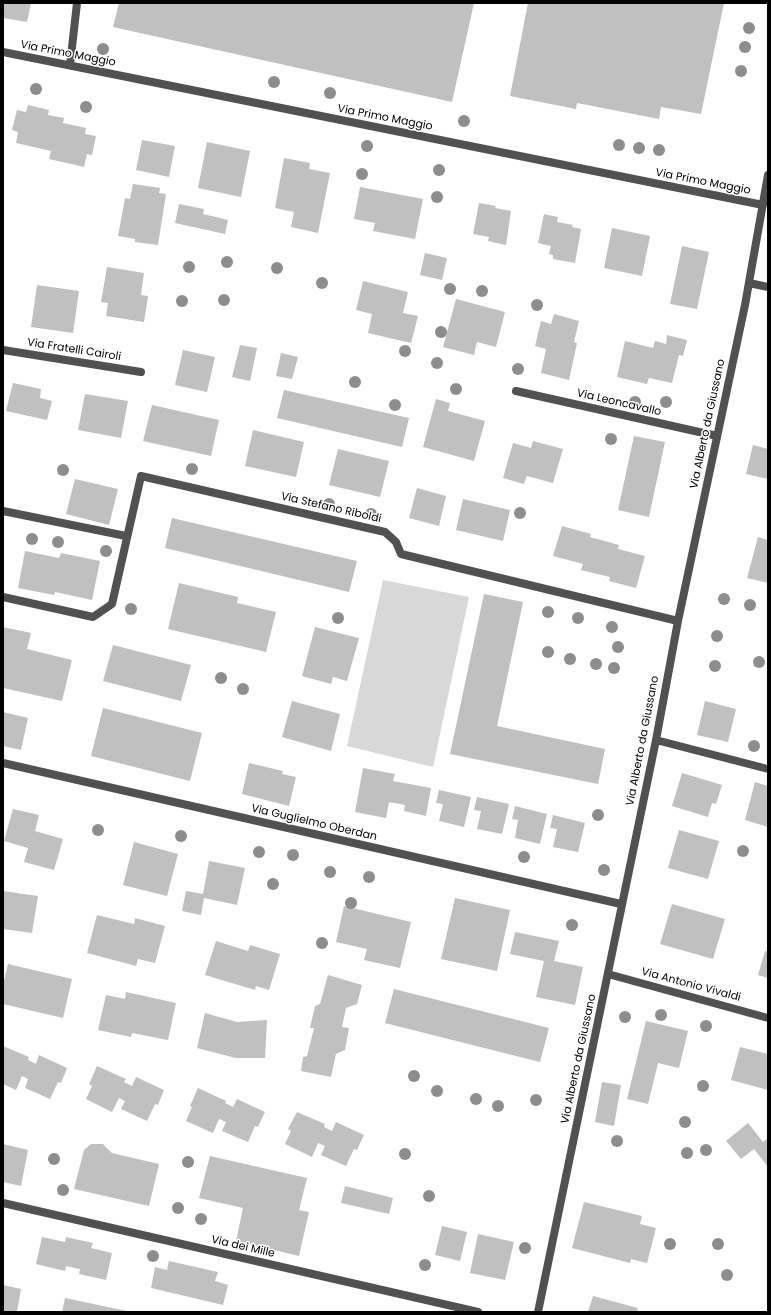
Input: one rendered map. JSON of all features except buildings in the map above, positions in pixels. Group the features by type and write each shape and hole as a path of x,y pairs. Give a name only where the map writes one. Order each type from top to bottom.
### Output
{"street":[{"path":"70,66 77,3"},
{"name":"Via Primo Maggio","path":"3,52 763,205"},
{"name":"Via Alberto da Giussano","path":"538,1312 656,740 678,621 749,283 768,174"},
{"path":"749,283 768,287"},
{"name":"Via Fratelli Cairoli","path":"3,350 141,372"},
{"name":"Via Leoncavallo","path":"516,391 717,436"},
{"name":"Via Stefano Riboldi","path":"3,597 93,617 112,604 126,536 141,476 385,532 396,542 401,554 678,621"},
{"path":"3,511 126,536"},
{"path":"656,740 768,768"},
{"name":"Via Guglielmo Oberdan","path":"3,763 621,904"},
{"name":"Via Antonio Vivaldi","path":"608,974 768,1018"},
{"name":"Via dei Mille","path":"3,1203 478,1312"}],"shaded area":[{"path":"383,580 469,597 433,767 347,746"}]}
